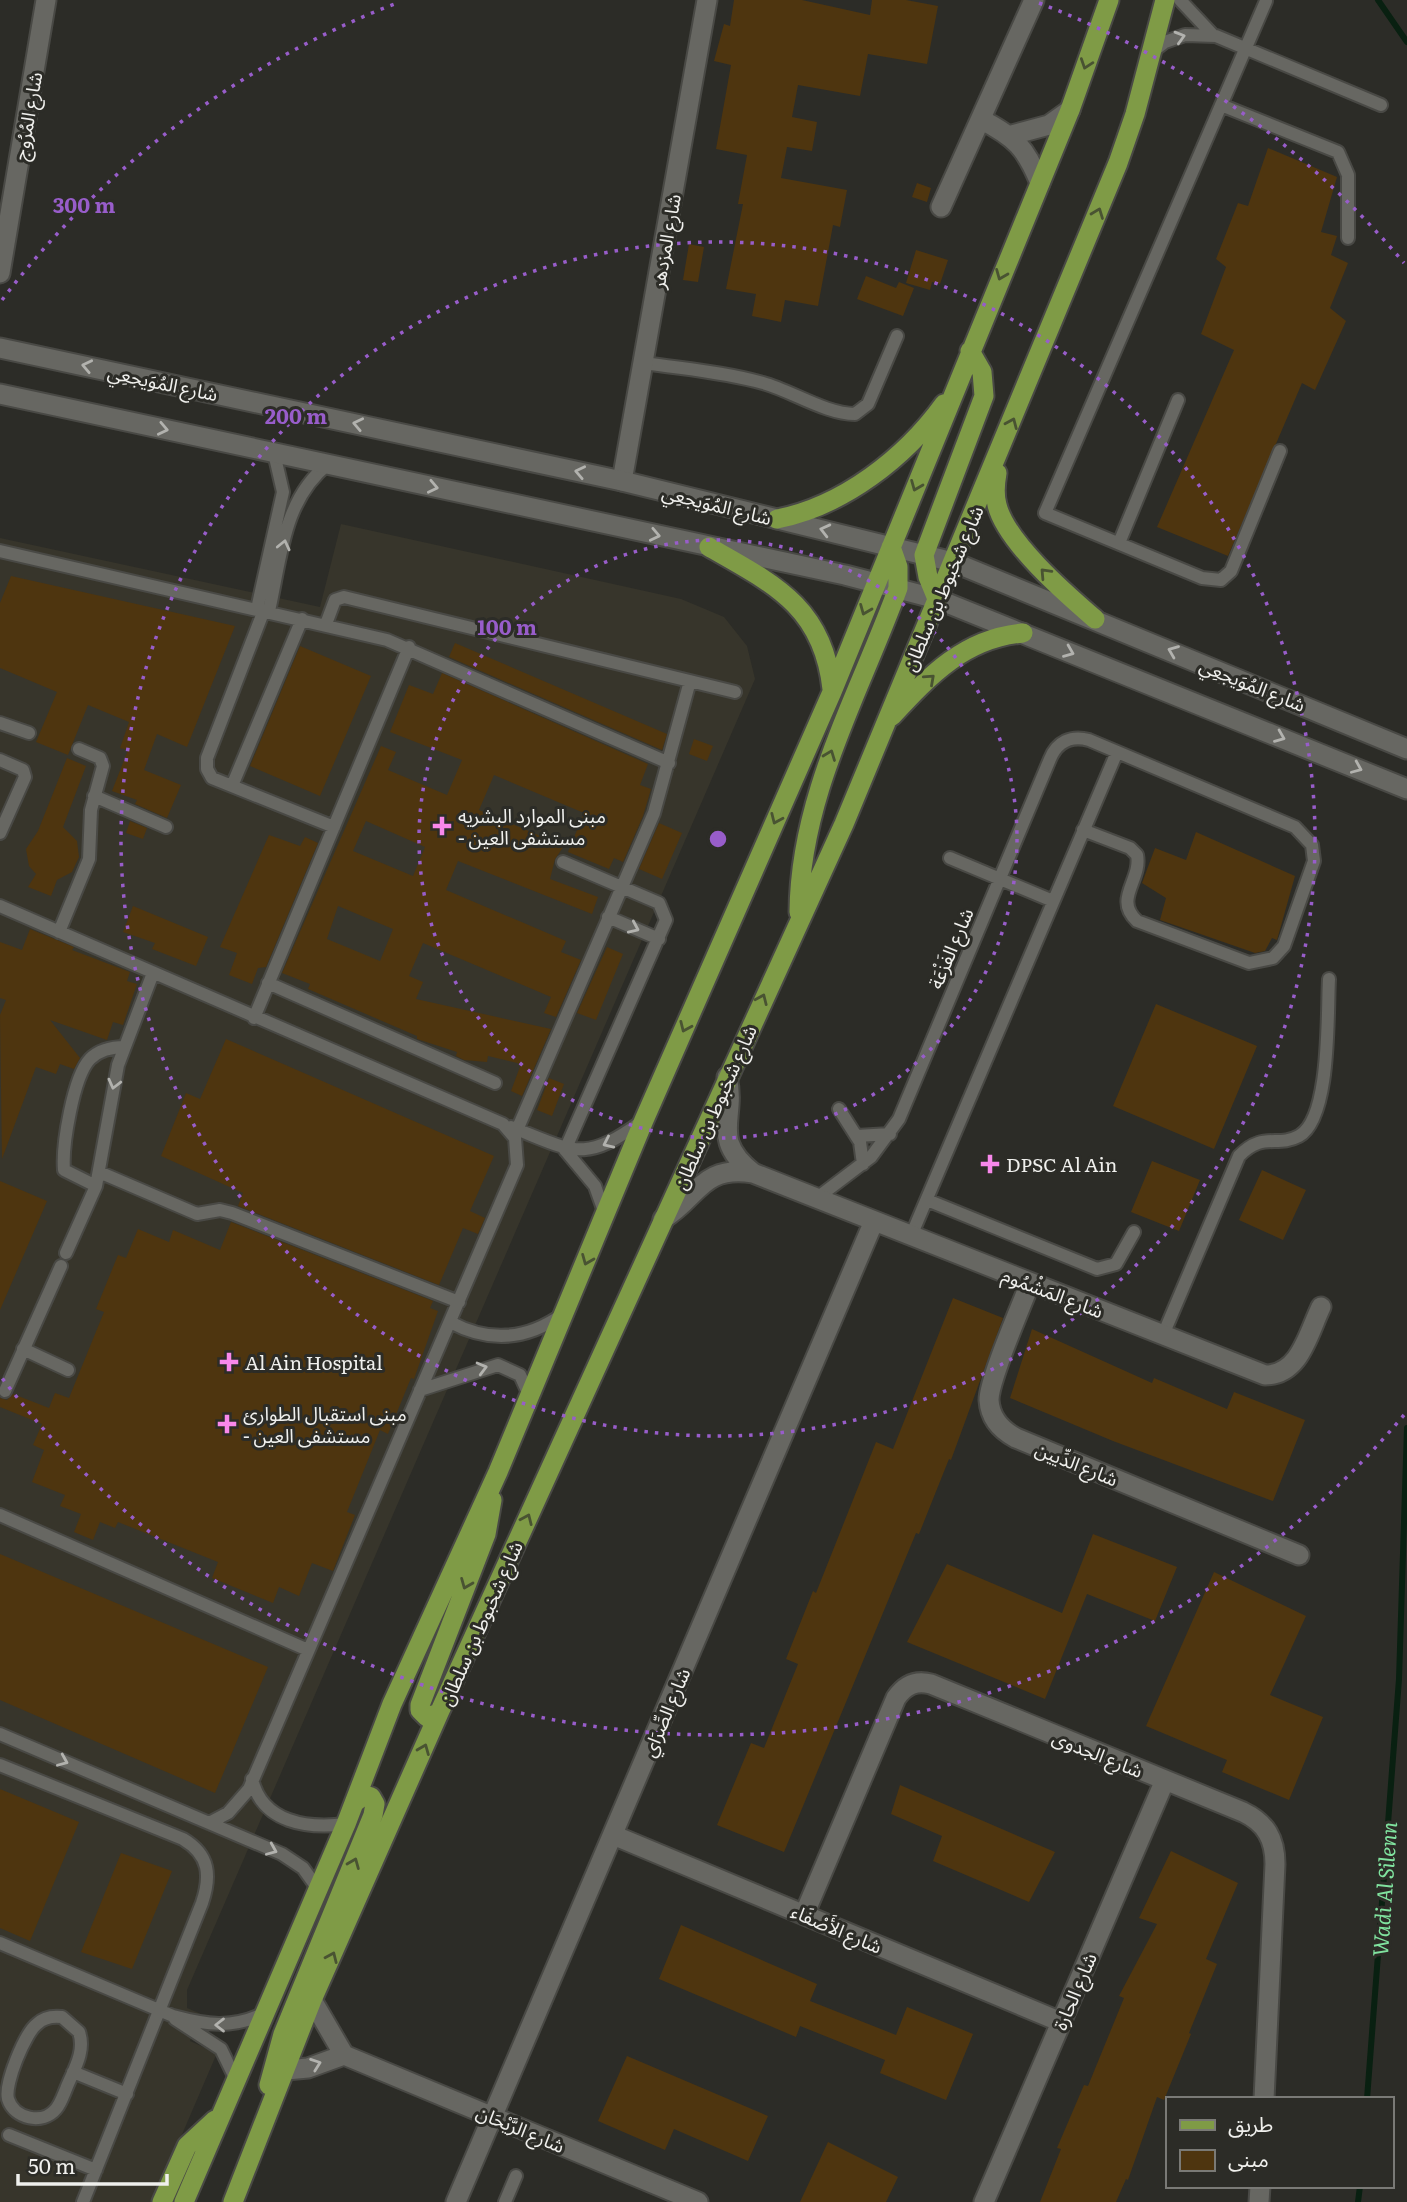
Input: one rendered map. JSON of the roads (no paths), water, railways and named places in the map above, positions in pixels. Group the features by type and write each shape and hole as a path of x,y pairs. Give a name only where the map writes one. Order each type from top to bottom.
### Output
{"main road":[{"path":"184,2202 346,1824 392,1703 498,1472 645,1120 832,692 1070,110 1109,0"},
{"name":"شارع شخبوط بن سلطان","path":"233,2202 312,2000 439,1713 799,917 844,824 1118,163 1135,114 1165,0"},
{"path":"937,599 928,578 924,555 984,396 982,373 970,351"},
{"path":"777,519 811,510 858,486 917,434 956,386"},
{"path":"1000,450 995,497 1001,517 1040,568 1095,619"},
{"path":"709,547 767,580 798,605 810,621 826,655 832,692"},
{"path":"799,917 802,857 815,799 898,588 898,567 891,547"},
{"path":"883,728 917,690 968,647 995,637 1023,633"},
{"path":"439,1713 427,1717 420,1710 420,1704 486,1534 498,1472"},
{"path":"250,2158 283,2034 373,1815 375,1804 371,1797 364,1795 354,1803"},
{"path":"162,2202 187,2146 220,2115"}],"street":[{"name":"شارع المُرُوج","path":"0,273 46,0"},
{"name":"شارع المزدهر","path":"622,481 645,363 707,0"},
{"path":"941,207 1034,0"},
{"path":"1012,135 1049,125 1070,110"},
{"path":"982,120 1012,135 1028,158 1040,183"},
{"name":"شارع المُوَيجعِي","path":"0,348 622,481 953,562 1407,748"},
{"name":"شارع المُوَيجعِي","path":"0,394 898,588 937,599 1407,789"},
{"name":"شارع المَشْمُوم","path":"727,1077 729,1102 726,1133 735,1156 753,1173"},
{"name":"شارع المَشْمُوم","path":"663,1219 707,1179 728,1172 753,1173 1256,1372 1274,1375 1290,1367 1296,1360 1321,1307"},
{"name":"شارع الصِّرَاي","path":"456,2202 874,1221"},
{"name":"شارع الدِّيين","path":"1030,1283 990,1391 993,1416 1002,1429 1016,1438 1299,1555"},
{"name":"شارع الجدوى","path":"804,1914 896,1698 901,1691 915,1683 931,1684 1251,1816 1266,1828 1274,1845 1264,2097"},
{"name":"شارع الحارة","path":"984,2202 1165,1780"},
{"name":"شارع الأَصْفَاء","path":"612,1835 1061,2022"},
{"path":"286,2070 308,2068 344,2055 312,2000"},
{"name":"شارع الرَّيْحَان","path":"344,2055 694,2201"}],"lane":[{"path":"1180,0 1201,25 1216,36 1381,105"},
{"path":"1266,1 1045,513 1202,578 1221,579 1231,571 1280,451"},
{"path":"1149,55 1165,42 1185,35 1216,36"},
{"path":"1221,105 1338,152 1348,175 1348,238"},
{"path":"645,363 763,383 836,412 855,415 868,404 897,337"},
{"path":"1119,544 1178,400"},
{"path":"263,610 283,492 274,453"},
{"path":"328,464 309,480 293,506 263,610 207,758 207,769 212,778 334,827"},
{"path":"1,554 326,624 409,647 668,763"},
{"path":"326,624 335,600 344,597 735,692"},
{"path":"232,786 302,619"},
{"path":"254,1018 409,647"},
{"path":"517,1129 654,813 690,681"},
{"path":"0,723 29,733"},
{"name":"شارع الفَزْعَة","path":"817,1198 863,1164 890,1134 903,1110 1058,745 1081,738 1295,827 1312,845 1314,861 1284,946 1273,958 1249,963 1137,921 1131,916 1126,901 1138,866 1137,855 1130,848 1083,830"},
{"path":"59,932 89,859 94,796 103,762 79,749"},
{"path":"911,1236 1117,752"},
{"path":"0,760 25,774 0,833"},
{"path":"94,796 166,827"},
{"path":"950,858 1053,901"},
{"path":"563,862 659,903 666,920 565,1150"},
{"path":"0,906 254,1018 565,1150 595,1186 605,1216"},
{"path":"608,917 659,939"},
{"path":"66,1253 96,1186 110,1097 125,1047 153,973"},
{"path":"1163,1335 1239,1156 1265,1140 1299,1136 1315,1119 1321,1097 1329,979"},
{"path":"268,983 495,1083"},
{"path":"96,1186 64,1170 72,1107 80,1075 88,1061 104,1050 125,1047"},
{"path":"839,1108 857,1136 863,1164"},
{"path":"565,1150 605,1146 645,1120"},
{"path":"209,1823 236,1806 253,1779 517,1165 515,1138 503,1124"},
{"path":"857,1136 890,1134"},
{"path":"100,1172 197,1213 220,1210 232,1213 458,1302"},
{"path":"926,1200 1097,1269 1116,1264 1134,1232"},
{"path":"5,1391 61,1266"},
{"path":"450,1322 478,1335 509,1337 540,1329 566,1312"},
{"path":"23,1349 68,1370"},
{"path":"420,1390 498,1365 520,1375 530,1397"},
{"path":"0,1514 308,1650"},
{"path":"0,1734 293,1860 303,1868 318,1889"},
{"path":"0,1765 183,1839 201,1853 209,1875 207,1887 83,2202"},
{"path":"253,1779 261,1801 276,1814 312,1826 346,1824"},
{"path":"0,1943 159,2011 197,2023 224,2025 253,2020 265,2013"},
{"path":"173,2016 221,2049 237,2081"},
{"path":"62,2017 75,2026 82,2048 73,2072 61,2101 50,2114 33,2119 24,2117 11,2105 8,2097 9,2079 30,2032 40,2021 62,2017"},
{"path":"73,2072 127,2094"},
{"path":"9,2135 96,2170"},
{"path":"505,2202 516,2176"}],"waterway":[{"name":"Wadi Al Silenn","path":"1378,0 1407,42"},
{"name":"Wadi Al Silenn","path":"1367,2097 1399,1679 1407,1428"},
{"name":"Wadi Al Silenn","path":"1358,2202 1360,2188"}],"place":[{"name":"مبنى الموارد البشريه - مستشفى العين","path":"442,826"},
{"name":"DPSC Al Ain","path":"990,1164"},
{"name":"Al Ain Hospital","path":"229,1362"},
{"name":"مبنى استقبال الطوارئ - مستشفى العين","path":"227,1424"}]}
